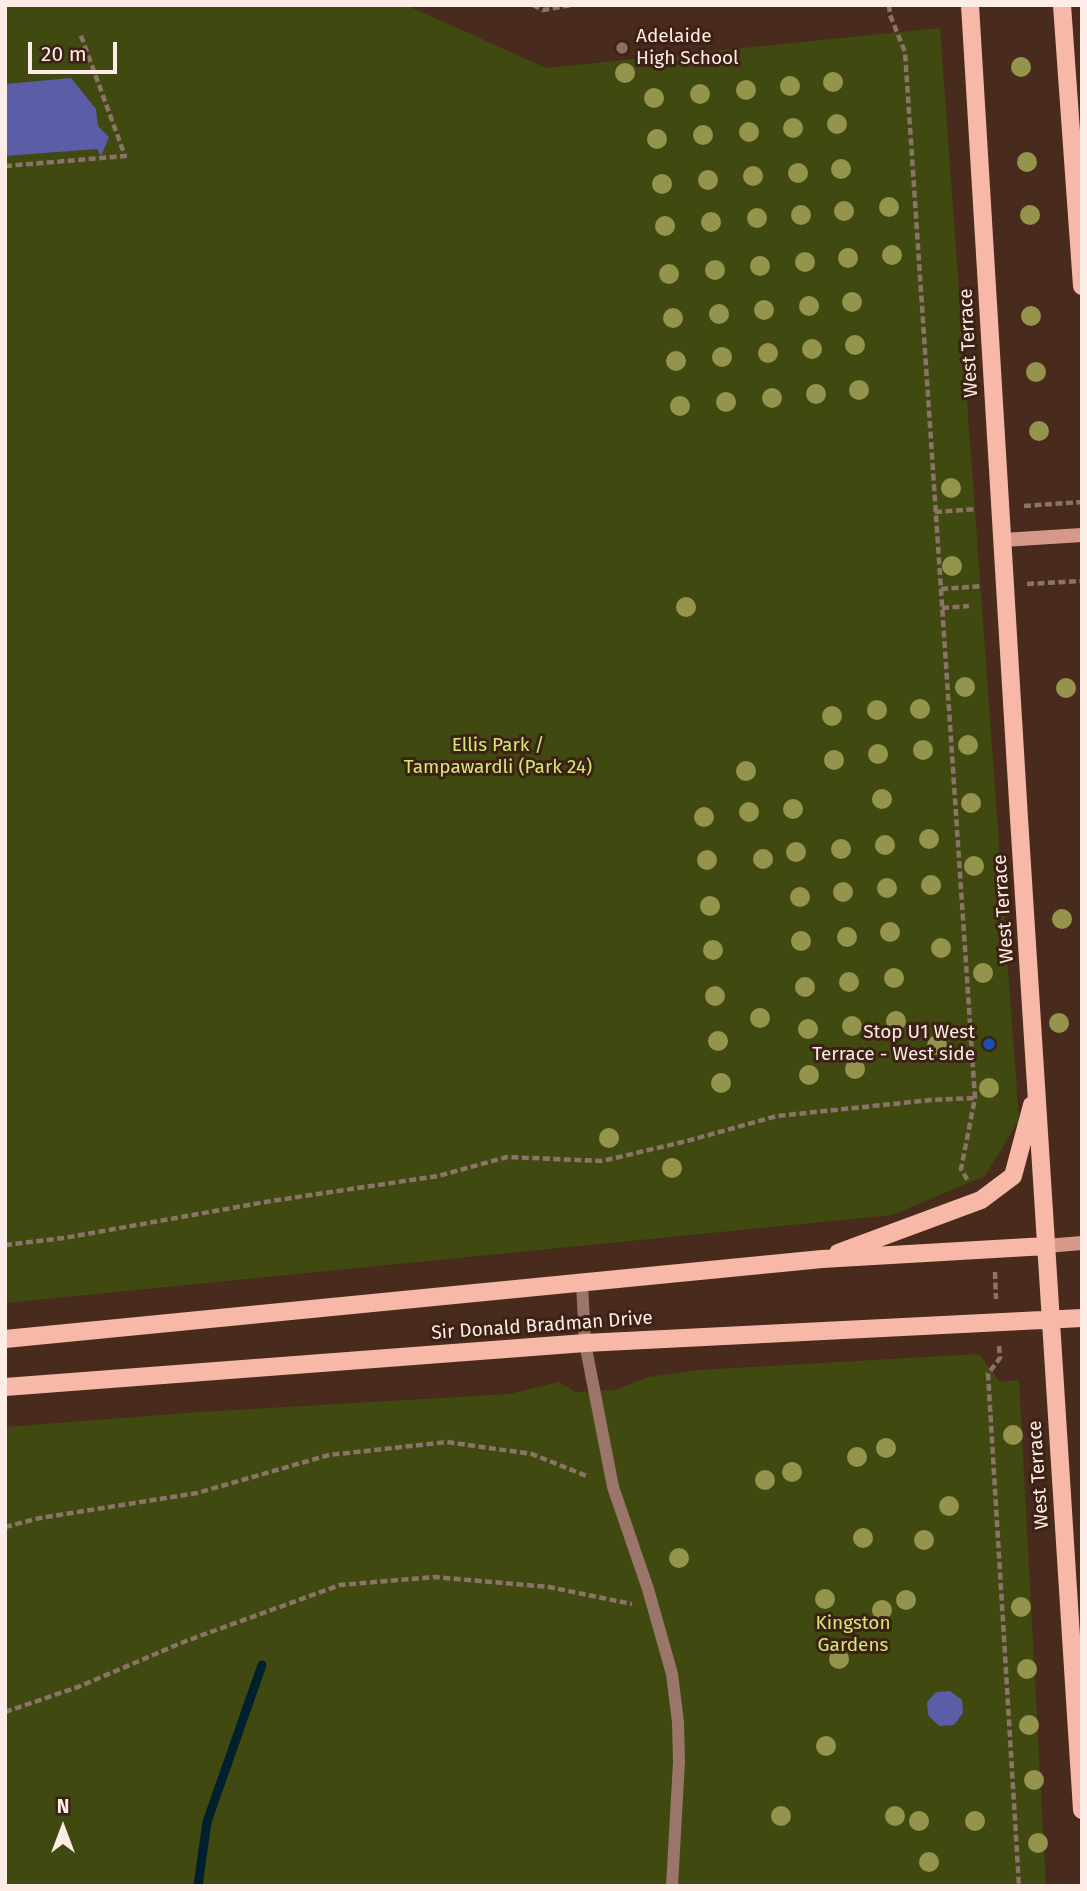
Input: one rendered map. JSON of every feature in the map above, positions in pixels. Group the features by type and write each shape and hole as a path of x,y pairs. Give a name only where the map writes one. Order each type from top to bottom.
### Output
{"main road":[{"name":"West Terrace","path":"970,5 1082,1810"},
{"path":"1062,5 1082,286"},
{"path":"822,1259 981,1200 1013,1177 1036,1090"},
{"name":"Sir Donald Bradman Drive","path":"5,1339 822,1259 1046,1246"},
{"name":"Sir Donald Bradman Drive","path":"5,1387 585,1343 1082,1318"}],"street":[{"path":"1003,540 1082,536"},
{"path":"1046,1246 1082,1244"}],"lane":[{"path":"582,1283 585,1343 612,1487 653,1609 671,1674 678,1722 679,1762 672,1886"}],"path":[{"path":"533,5 543,10 572,5"},
{"path":"889,5 890,15 905,52 975,1098 961,1169 981,1200"},
{"path":"5,166 124,156 80,33"},
{"path":"942,608 969,606"},
{"path":"5,1245 64,1238 271,1201 439,1176 507,1157 602,1161 777,1116 975,1098"},
{"path":"999,1350 1000,1358 988,1374 1019,1886"},
{"path":"5,1527 40,1518 197,1493 330,1455 447,1442 532,1454 612,1487"},
{"path":"5,1712 78,1687 186,1641 340,1585 434,1577 549,1587 653,1609"}],"green space":[{"name":"Ellis Park / Tampawardli (Park 24)","path":"5,5 406,5 546,68 940,28 1019,1120 985,1176 892,1215 5,1303"},
{"name":"Kingston Gardens","path":"979,1354 1000,1382 1019,1380 1046,1886 5,1886 5,1427 200,1412 509,1394 559,1382 575,1392 616,1390 648,1377 698,1370"}],"building":[{"path":"71,78 96,109 98,126 109,137 101,156 97,149 5,156 5,84"},
{"path":"950,1691 962,1700 963,1713 954,1725 939,1726 928,1715 927,1702 936,1692"}],"waterway":[{"path":"198,1886 207,1822 262,1665"}],"place":[{"name":"Adelaide High School","path":"622,48"},
{"name":"Stop U1 West Terrace - West side","path":"989,1044"}]}
